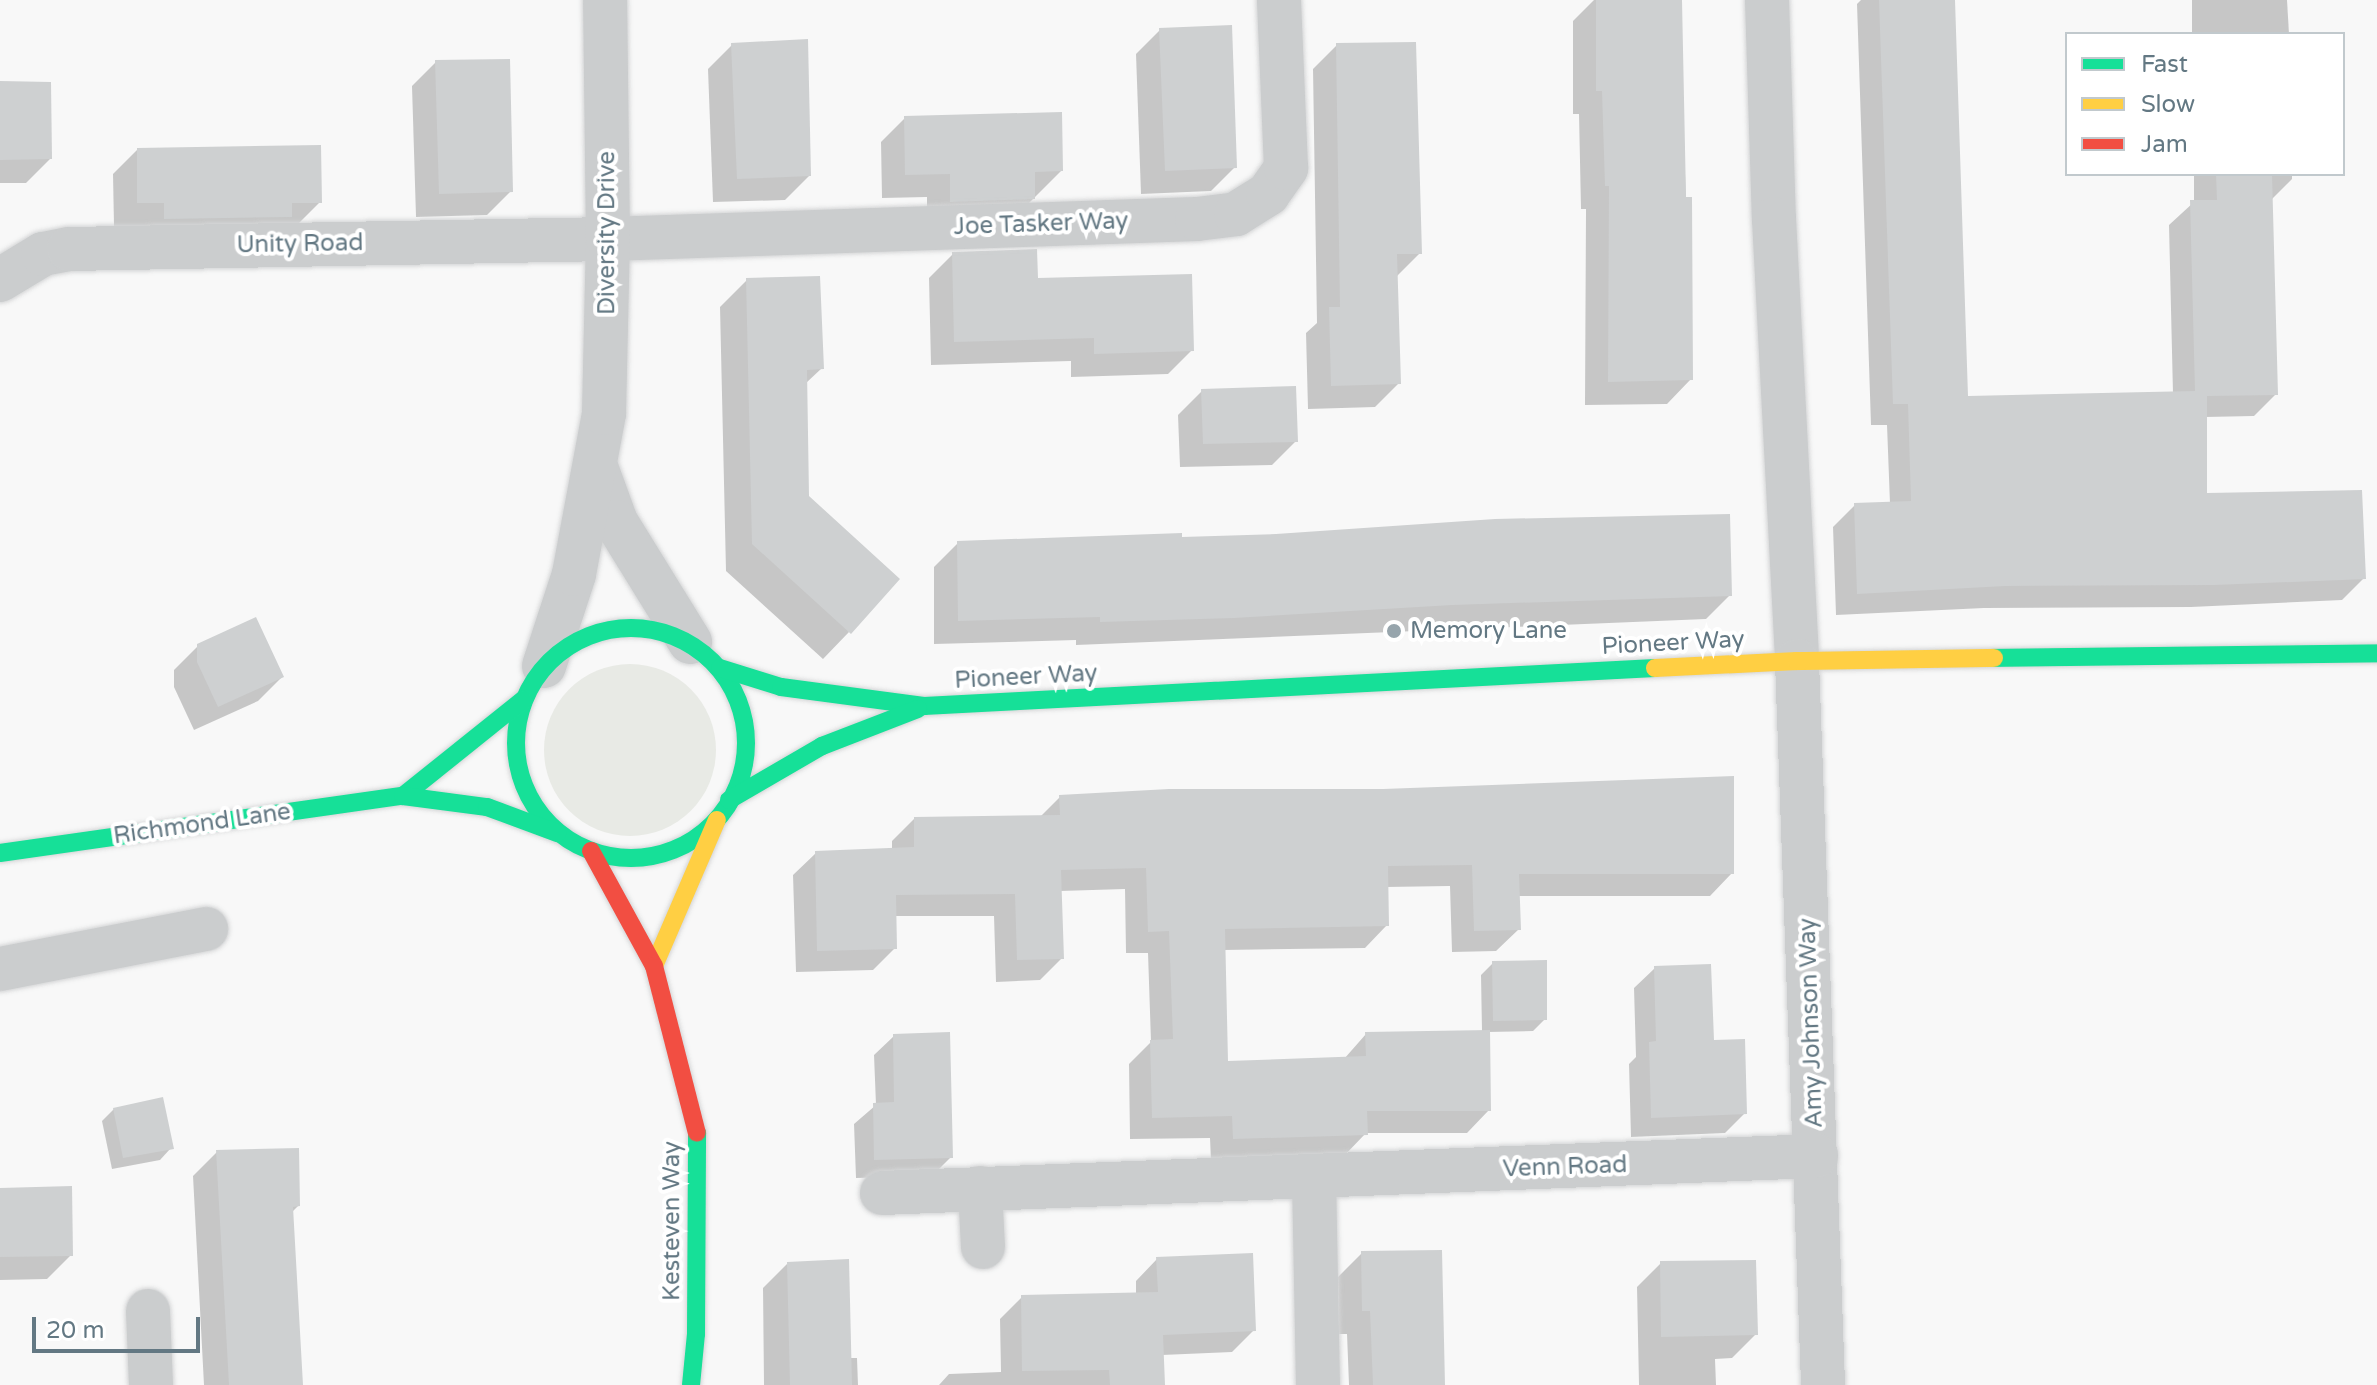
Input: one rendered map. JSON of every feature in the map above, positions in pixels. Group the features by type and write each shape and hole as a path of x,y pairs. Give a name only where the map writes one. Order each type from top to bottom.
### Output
{"street":[{"name":"Diversity Drive","path":"534,683 574,574 604,413 608,239 605,0"},
{"name":"Joe Tasker Way","path":"608,239 1197,219 1236,214 1268,194 1286,168 1279,0"},
{"path":"1767,0 1774,219 1797,661"},
{"name":"Unity Road","path":"0,280 43,254 69,249 608,239"},
{"name":"Diversity Drive","path":"596,465 616,522 705,655"},
{"path":"403,796 534,683 575,641 613,628 653,628 705,655 740,703 747,742 741,781 717,820 654,966"},
{"name":"Pioneer Way","path":"705,655 781,687 924,706 1797,661 2377,653"},
{"name":"Amy Johnson Way","path":"1797,661 1823,1385"},
{"path":"534,683 515,736 519,772 534,806 557,833 591,851 627,859 663,855 696,838 717,820"},
{"name":"Pioneer Way","path":"729,800 822,746 924,706"},
{"name":"Richmond Lane","path":"0,853 403,796 487,807 557,833"},
{"name":"Kesteven Way","path":"591,851 654,966 698,1139 696,1334 691,1385"},
{"path":"0,969 206,929"},
{"name":"Venn Road","path":"882,1193 1816,1156"},
{"path":"1314,1177 1318,1385"},
{"path":"980,1188 983,1247"},
{"path":"148,1311 151,1385"}],"shaded area":[{"path":"630,664 663,671 691,689 709,717 716,750 709,783 691,811 663,829 630,836 597,829 569,811 551,783 544,750 551,717 569,689 597,671"}],"building":[{"path":"1596,0 1682,0 1686,197 1692,197 1693,380 1608,382 1609,186 1605,186 1602,91 1596,91"},
{"path":"1879,0 1955,0 1968,396 2195,391 2190,200 2217,200 2216,176 2272,176 2278,395 2207,396 2207,493 2362,490 2366,579 2214,585 2005,586 1857,594 1854,503 1911,501 1908,404 1893,404"},
{"path":"1232,25 1237,168 1165,171 1159,28"},
{"path":"808,39 811,176 737,179 731,43"},
{"path":"1416,42 1422,254 1397,254 1401,384 1331,386 1329,307 1340,307 1336,43"},
{"path":"510,59 513,192 439,194 435,60"},
{"path":"0,81 51,82 52,159 0,160"},
{"path":"1062,112 1063,171 1035,172 1035,199 950,202 950,174 905,175 904,116"},
{"path":"321,145 322,203 292,203 292,217 164,219 164,203 137,203 137,148"},
{"path":"1037,249 1038,278 1192,274 1194,351 1094,354 1094,338 954,342 952,252"},
{"path":"820,276 824,369 807,370 809,496 900,579 851,634 752,544 746,278"},
{"path":"1296,386 1298,442 1203,444 1201,389"},
{"path":"1730,514 1732,596 1452,605 1234,618 1100,622 1100,617 958,621 957,541 1182,533 1182,537 1276,534 1495,519"},
{"path":"256,617 284,677 218,707 197,662 197,644"},
{"path":"1734,776 1734,874 1519,874 1521,930 1474,931 1472,865 1388,866 1389,926 1225,929 1228,1061 1366,1056 1365,1032 1490,1030 1491,1111 1367,1111 1368,1135 1233,1139 1232,1116 1152,1118 1150,1040 1173,1039 1169,931 1148,932 1146,868 1061,870 1064,959 1017,960 1015,894 896,895 897,949 817,951 815,851 914,847 914,817 1060,815 1059,795 1169,789 1383,789"},
{"path":"1547,960 1547,1020 1493,1021 1492,961"},
{"path":"1711,964 1714,1040 1745,1039 1747,1114 1651,1118 1649,1042 1656,1041 1654,966"},
{"path":"950,1032 953,1158 874,1160 873,1103 894,1102 893,1034"},
{"path":"163,1097 174,1149 123,1158 113,1108"},
{"path":"299,1148 300,1206 293,1207 303,1385 229,1385 216,1150"},
{"path":"72,1186 73,1256 0,1257 0,1188"},
{"path":"1442,1250 1445,1385 1373,1385 1370,1311 1362,1311 1361,1251"},
{"path":"1253,1253 1256,1331 1163,1335 1165,1385 1110,1385 1109,1370 1022,1371 1021,1295 1158,1292 1156,1257"},
{"path":"849,1259 852,1385 790,1385 787,1262"},
{"path":"1756,1260 1758,1335 1661,1337 1660,1261"}],"traffic: fast":[{"path":"631,628 653,630 675,637 695,647 712,662 727,679 737,699 744,721 746,743 744,765 737,787 727,807 712,824 695,839 675,849 653,856 631,858 609,856 587,849 567,839 550,824 535,807 525,787 518,765 516,743 518,721 525,699 535,679 550,662 567,647 587,637 609,630 631,628"},
{"path":"1994,658 2377,653"},
{"path":"720,668 781,687 924,706 1655,668"},
{"path":"403,796 523,700"},
{"path":"729,800 822,746 918,709"},
{"path":"0,853 403,796 487,807 557,833"},
{"path":"691,1385 696,1334 697,1133"}],"traffic: slow":[{"path":"1655,668 1797,661 1994,658"},
{"path":"654,966 717,820"}],"traffic: jam":[{"path":"591,851 654,966 697,1133"}],"place":[{"name":"Memory Lane","path":"1394,631"}]}
